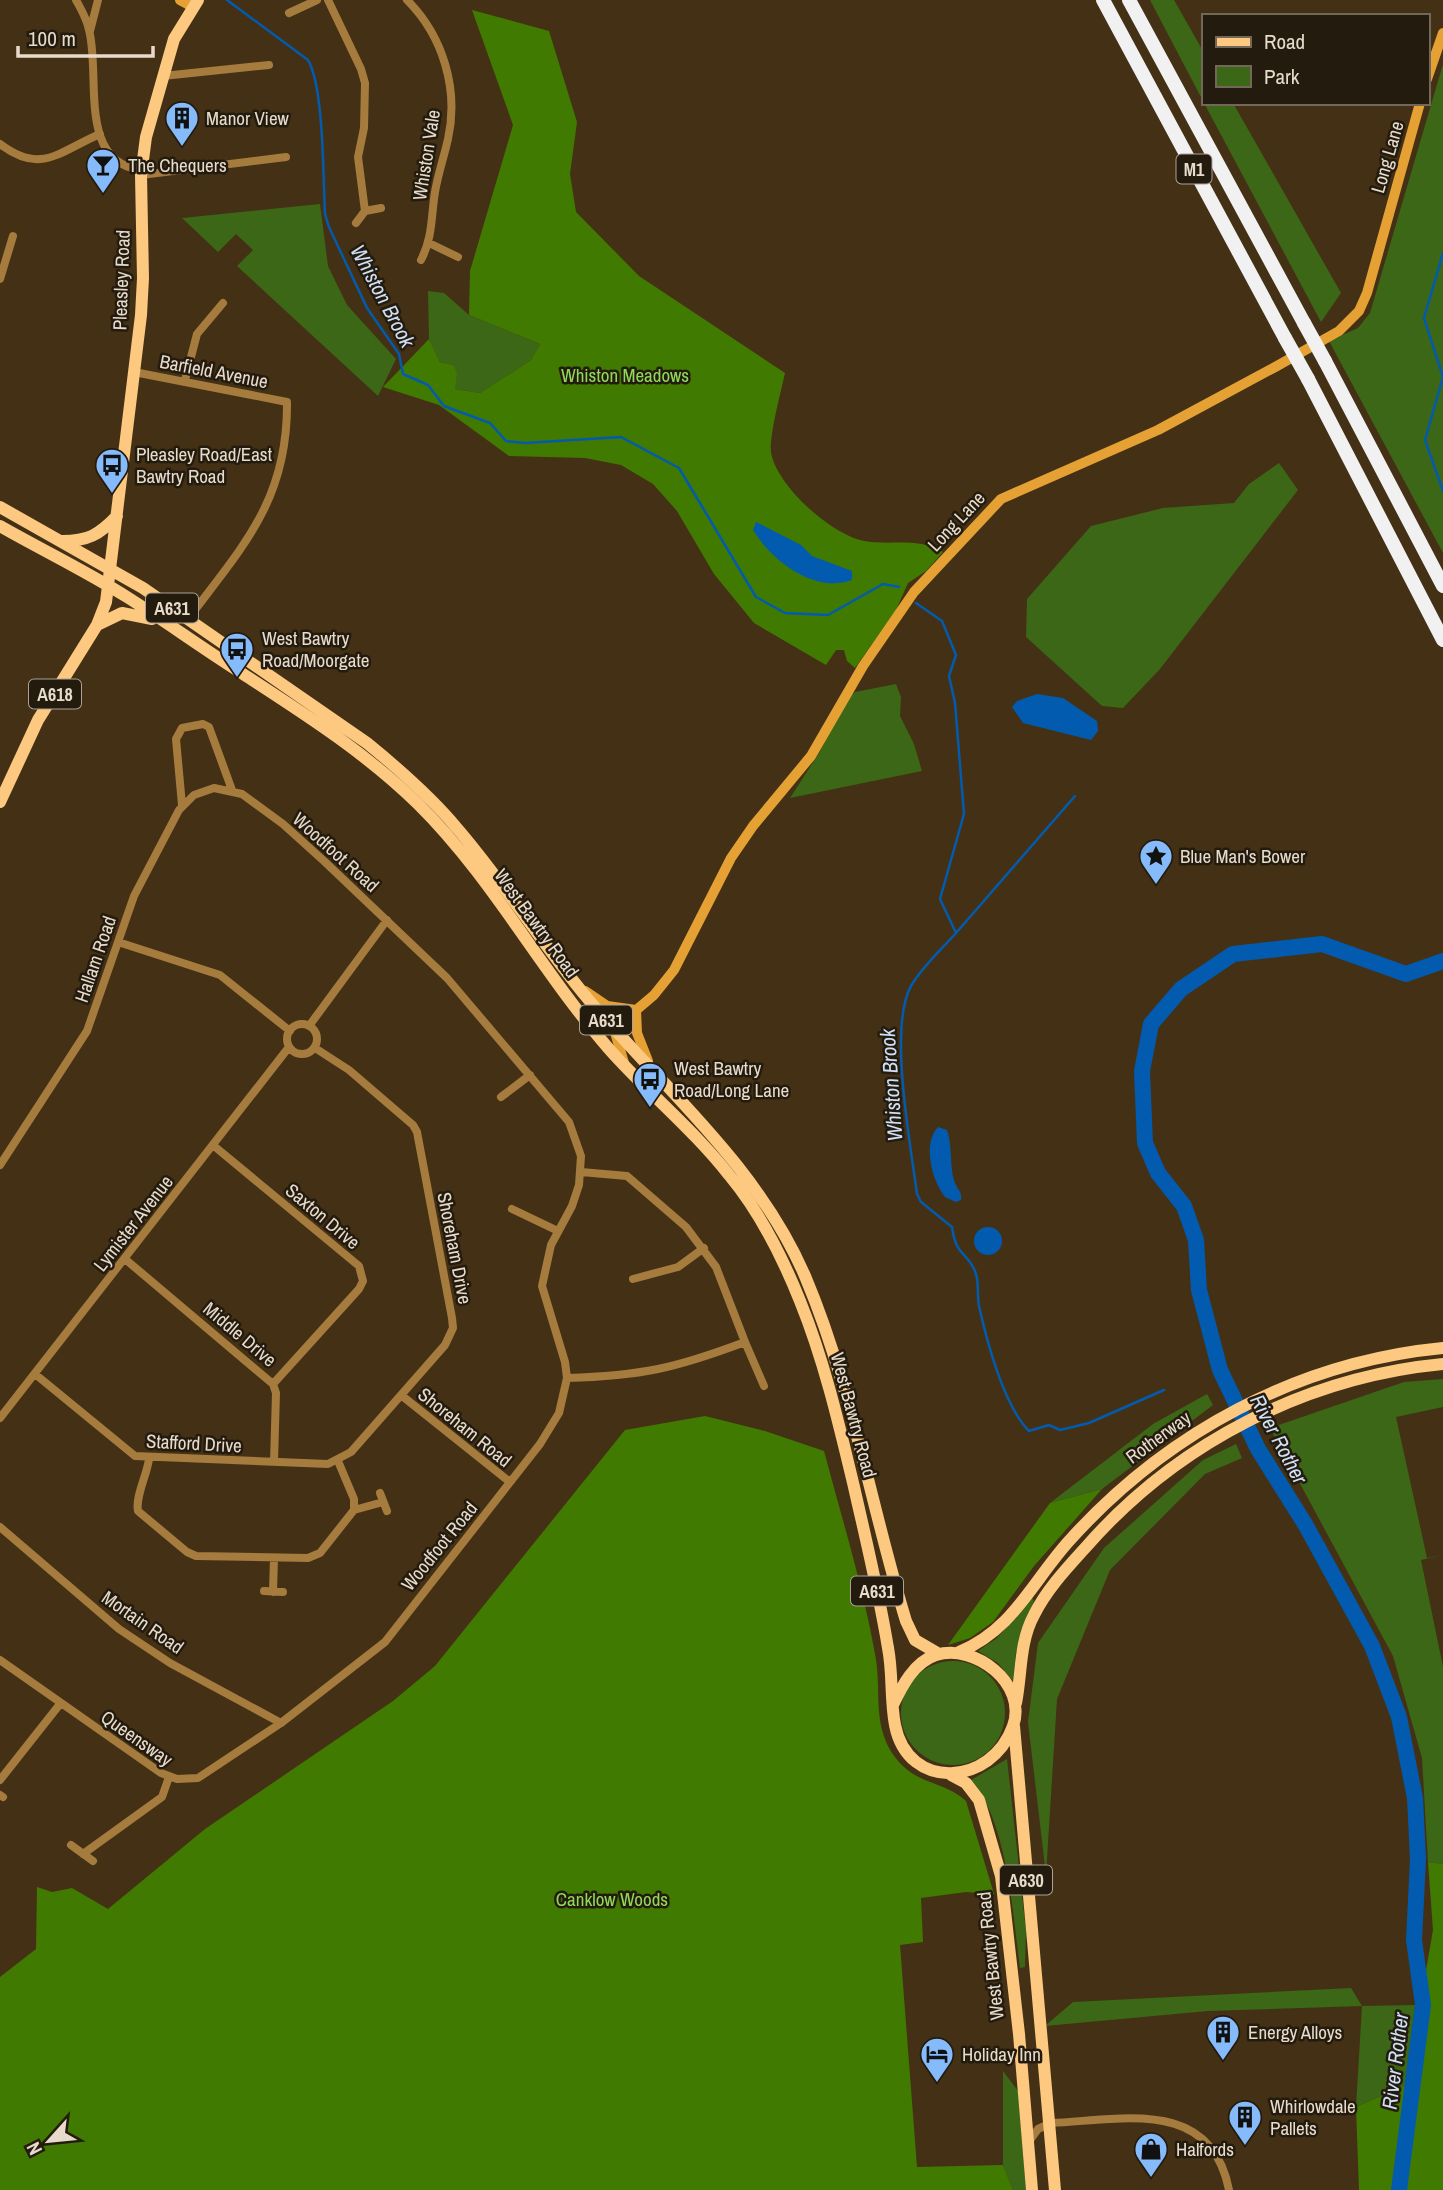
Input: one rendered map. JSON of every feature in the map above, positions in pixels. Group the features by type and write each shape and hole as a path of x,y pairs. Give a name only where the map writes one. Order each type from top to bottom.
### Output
{"highway":[{"name":"M1","path":"1103,0 1308,379 1443,640"},
{"name":"M1","path":"1129,0 1325,361 1443,586"}],"main road":[{"name":"Pleasley Road","path":"112,571 144,278 141,172 146,137 174,39 195,3"},
{"name":"A631","path":"0,507 112,571"},
{"path":"62,541 87,540 97,535 117,516"},
{"name":"A631","path":"0,526 109,586"},
{"name":"West Bawtry Road","path":"112,571 188,619 368,743 399,769 456,827 614,1029 737,1163 791,1247 834,1357 910,1632 923,1646 939,1654"},
{"name":"A618","path":"0,802 38,720 97,625 112,571"},
{"name":"West Bawtry Road","path":"109,586 334,733 422,807 476,872 573,1007 730,1176 777,1248 801,1303 823,1368 876,1583 892,1672 893,1705"},
{"path":"97,625 122,613 163,622"},
{"name":"Rotherway","path":"955,1654 999,1630 1068,1542 1112,1496 1162,1455 1218,1419 1254,1400 1326,1371 1377,1358 1443,1348"},
{"name":"Rotherway","path":"1014,1709 1023,1645 1044,1598 1102,1528 1140,1492 1226,1432 1260,1414 1319,1390 1376,1373 1443,1364"},
{"name":"A631","path":"876,1583 881,1562 888,1555"},
{"path":"939,1654 981,1659 996,1671 1009,1688 1014,1709 1014,1725 995,1756 967,1773 951,1775 925,1767 908,1753 898,1735 893,1705 914,1671 939,1654"},
{"name":"A630","path":"1014,1725 1015,1764 1051,2123 1055,2190"},
{"name":"West Bawtry Road","path":"951,1775 966,1783 979,1800 1001,1876 1032,2190"}],"street":[{"path":"76,0 90,31 100,134 110,157 118,164 141,172 286,157"},
{"path":"90,31 98,0"},
{"path":"180,0 195,3"},
{"path":"289,13 317,0"},
{"path":"328,0 365,83 366,105 358,158 365,211"},
{"name":"Whiston Vale","path":"407,0 436,40 449,77 451,99 449,137 435,189 429,243 421,260"},
{"path":"1429,73 1443,33"},
{"path":"163,76 270,65"},
{"name":"Long Lane","path":"614,1029 674,970 732,858 753,825 811,756 863,666 914,592 982,516 1001,499 1158,430 1277,366 1339,331 1359,311 1419,105"},
{"path":"0,144 31,162 44,160 100,134"},
{"path":"356,223 365,211 381,208"},
{"path":"0,279 13,236"},
{"path":"429,243 458,257"},
{"path":"184,380 197,334 223,303"},
{"name":"Barfield Avenue","path":"134,372 288,402 281,460 263,517 188,619"},
{"path":"203,724 209,727 232,790 204,791 182,805 176,739 183,728 203,724"},
{"name":"Woodfoot Road","path":"170,1777 198,1778 281,1723 384,1642 552,1427 562,1405 567,1378 565,1362 542,1286 544,1265 572,1206 581,1172 581,1156 569,1122 447,978 284,824 251,799 232,790"},
{"name":"Hallam Road","path":"0,1165 87,1031 134,896 182,805"},
{"path":"309,1026 387,920"},
{"path":"118,942 228,979 290,1031"},
{"name":"A631","path":"578,985 607,1006 636,1010"},
{"path":"636,1010 639,1043 652,1069"},
{"path":"298,1025 309,1026 317,1035 315,1048 302,1054 289,1047 290,1031 298,1025"},
{"name":"A631","path":"614,1029 621,1054 632,1073"},
{"name":"Lymister Avenue","path":"0,1418 289,1047"},
{"name":"Shoreham Drive","path":"315,1048 349,1070 413,1125 417,1132 453,1328 444,1345 401,1395 351,1452 338,1461"},
{"path":"501,1097 530,1075"},
{"name":"Saxton Drive","path":"214,1146 359,1266 362,1273 359,1289 273,1384"},
{"path":"581,1172 627,1176 686,1227 704,1248 725,1285 764,1385"},
{"path":"512,1209 558,1231"},
{"path":"633,1279 678,1268 704,1248"},
{"name":"Middle Drive","path":"125,1259 273,1384 276,1393 274,1462"},
{"path":"567,1378 628,1377 657,1372 745,1342"},
{"name":"Stafford Drive","path":"34,1374 127,1451 149,1459 328,1464 338,1461"},
{"name":"Shoreham Road","path":"401,1395 510,1482"},
{"path":"149,1459 145,1483 137,1500 138,1511 142,1517 192,1555 315,1557 355,1510 381,1498 387,1511"},
{"path":"338,1461 354,1499 355,1510"},
{"name":"Mortain Road","path":"0,1527 119,1629 170,1663 281,1723"},
{"path":"273,1592 274,1558"},
{"name":"Queensway","path":"0,1660 60,1704 170,1777 162,1797 83,1854"},
{"path":"0,1780 60,1704"},
{"path":"71,1845 93,1861"},
{"path":"1028,2144 1038,2129 1051,2123 1152,2119 1178,2123 1198,2133 1213,2147 1225,2169 1229,2190"}],"green space":[{"path":"1150,0 1174,0 1202,49 1202,99"},
{"name":"Whiston Meadows","path":"472,10 549,31 577,122 570,174 576,212 639,276 785,373 773,425 771,452 775,465 793,492 820,517 847,535 871,542 923,544 943,552 926,571 908,583 896,610 855,668 847,661 844,650 836,650 826,665 754,623 714,574 677,511 653,484 621,465 585,458 509,456 439,405 383,387 429,339 440,362 453,365 457,373 455,389 480,393 531,360 540,344 469,315 470,271 513,125"},
{"path":"1443,64 1443,553 1329,341 1358,328 1370,313"},
{"path":"1205,105 1234,105 1341,293 1321,322"},
{"path":"320,204 328,266 347,305 396,359 378,396 237,266 253,250 236,234 218,252 182,218"},
{"path":"428,291 444,293 469,315 540,344 531,360 480,393 455,389 453,365 440,362 429,339"},
{"path":"1279,463 1298,490 1160,669 1123,708 1102,706 1026,637 1027,599 1091,526 1163,508 1234,503 1249,484"},
{"path":"896,684 901,697 900,716 914,744 922,771 790,798 819,753 847,699 855,692"},
{"path":"1443,1379 1443,1407 1396,1417 1427,1558 1443,1555 1421,1560 1443,1667 1443,1864 1428,1862 1422,1758 1393,1656 1270,1428 1404,1382"},
{"path":"1207,1394 1213,1405 1102,1489 1050,1503 1153,1424"},
{"name":"Canklow Woods","path":"705,1416 765,1431 824,1451 870,1629 877,1667 880,1717 886,1741 892,1753 910,1772 966,1801 994,1894 966,1892 921,1898 923,1942 900,1945 917,2167 1003,2165 1013,2190 0,2190 0,1977 36,1949 37,1887 52,1892 72,1888 108,1909 205,1829 393,1701 435,1666 625,1430"},
{"path":"1236,1444 1242,1458 1205,1474 1110,1570 1057,1699 1046,1875 1028,1722 1038,1643 1104,1548 1203,1460"},
{"path":"1102,1489 1034,1566 993,1622 970,1638 948,1645 1050,1503"},
{"path":"1032,1598 1034,1601 1016,1652 1013,1681 998,1663 978,1651 997,1638"},
{"path":"953,1661 973,1665 990,1676 1001,1693 1005,1713 1001,1733 990,1750 973,1761 953,1765 933,1761 916,1750 905,1733 901,1713 905,1693 916,1676 933,1665"},
{"path":"1007,1759 1026,1931 1025,1967 1020,1968 1011,1895 1000,1843 983,1797 971,1780"},
{"path":"1428,1862 1443,1864 1443,2190 1359,2190 1356,2107 1406,2085 1433,1930"},
{"path":"1351,1988 1362,2006 1208,2011 1045,2026 1073,2002"},
{"path":"1415,2005 1406,2085 1356,2107 1362,2006"},
{"path":"1003,2071 1018,2091 1026,2190 1013,2190 1003,2165"}],"water":[{"path":"756,522 801,545 812,556 852,571 852,580 824,582 809,579 796,572 761,542 753,530"},
{"path":"1037,694 1063,698 1097,721 1098,731 1091,740 1023,723 1012,707 1017,701"},
{"path":"938,1127 947,1130 949,1137 952,1173 961,1195 961,1200 956,1202 945,1197 933,1172 931,1143"},
{"path":"988,1227 998,1231 1002,1241 998,1251 988,1255 978,1251 974,1241 978,1231"}],"waterway":[{"name":"Whiston Brook","path":"227,0 308,60 320,111 325,214 367,308 399,354 403,374 428,385 444,406 490,423 506,441 525,443 621,437 679,468 756,597 785,613 828,615 883,584 899,587"},
{"path":"1443,253 1424,318 1443,377 1425,440 1443,491"},
{"name":"Whiston Brook","path":"916,603 942,621 956,655 949,676 955,703 964,814 940,899 956,933 915,979 904,1005 901,1029 903,1088 917,1194 921,1202 952,1227 956,1244 973,1267 977,1278 979,1306 998,1373 1012,1406 1029,1431 1049,1425 1060,1430 1089,1423 1164,1390"},
{"path":"956,933 1075,796"},
{"name":"River Rother","path":"1399,2190 1423,2005 1414,1940 1418,1859 1415,1798 1399,1717 1372,1646 1305,1524 1258,1449 1220,1370 1199,1290 1196,1240 1184,1206 1158,1173 1145,1143 1142,1071 1151,1024 1181,989 1233,954 1322,944 1406,974 1443,961"}],"place":[{"name":"Manor View","path":"182,148"},
{"name":"The Chequers","path":"103,195"},
{"name":"Pleasley Road/East Bawtry Road","path":"112,495"},
{"name":"West Bawtry Road/Moorgate","path":"237,679"},
{"name":"Blue Man's Bower","path":"1156,886"},
{"name":"West Bawtry Road/Long Lane","path":"650,1109"},
{"name":"Energy Alloys","path":"1223,2062"},
{"name":"Holiday Inn","path":"937,2084"},
{"name":"Whirlowdale Pallets","path":"1245,2147"},
{"name":"Halfords","path":"1151,2179"}]}
